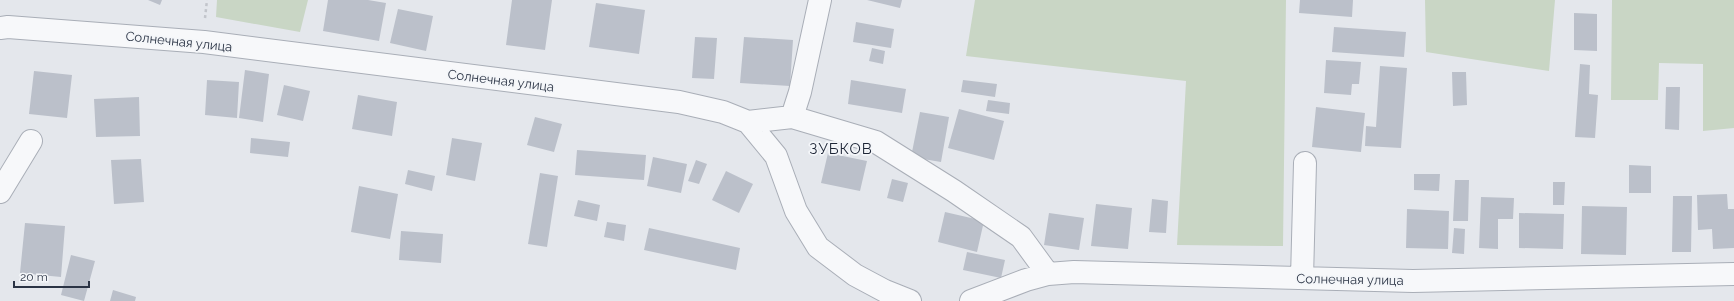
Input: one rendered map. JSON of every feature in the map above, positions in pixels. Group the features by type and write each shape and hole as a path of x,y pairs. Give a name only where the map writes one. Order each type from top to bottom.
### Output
{"street":[{"path":"792,117 800,92 820,0"},
{"name":"Солнечная улица","path":"0,28 23,28 204,42 680,102 723,112 748,122 776,156 796,211 818,247 855,275 885,291 910,301"},
{"path":"748,122 792,117 876,142 1021,237 1048,274"},
{"path":"0,192 31,141"},
{"path":"1302,278 1305,163"},
{"name":"Солнечная улица","path":"971,301 1026,280 1048,274 1074,272 1413,281 1734,274"}],"green space":[{"path":"217,0 308,0 300,32 216,17"},
{"path":"975,0 1286,0 1283,246 1177,245 1186,81 966,56"},
{"path":"1425,0 1555,0 1549,71 1426,52"},
{"path":"1612,0 1734,0 1734,128 1703,131 1703,64 1659,63 1658,100 1611,100"}],"building":[{"path":"148,0 162,0 160,5"},
{"path":"328,0 368,0 386,3 379,41 323,31"},
{"path":"512,0 552,0 545,50 506,45"},
{"path":"867,0 902,0 900,8"},
{"path":"1300,0 1353,0 1352,17 1299,13"},
{"path":"596,3 645,10 639,54 589,47"},
{"path":"398,9 433,16 426,51 390,43"},
{"path":"1574,13 1597,14 1597,51 1574,50"},
{"path":"856,22 894,29 891,48 853,42"},
{"path":"1334,27 1406,32 1404,57 1332,52"},
{"path":"695,37 717,38 714,79 692,78"},
{"path":"744,37 793,40 790,86 740,83"},
{"path":"872,48 885,51 883,64 869,61"},
{"path":"1326,60 1361,62 1359,84 1352,84 1351,95 1324,93"},
{"path":"1580,64 1590,65 1589,94 1598,95 1595,138 1575,137"},
{"path":"1380,66 1407,68 1401,148 1365,146 1366,126 1376,127"},
{"path":"245,70 269,74 263,122 239,118"},
{"path":"34,71 72,75 67,118 29,114"},
{"path":"1452,72 1466,72 1467,105 1453,106"},
{"path":"207,80 239,82 237,118 205,115"},
{"path":"851,80 906,89 902,113 848,104"},
{"path":"963,80 997,84 995,97 961,92"},
{"path":"284,85 310,91 303,121 277,115"},
{"path":"1666,87 1680,87 1679,130 1665,129"},
{"path":"358,95 397,102 392,136 352,129"},
{"path":"139,97 140,136 96,137 94,99"},
{"path":"988,100 1010,103 1009,114 986,111"},
{"path":"1316,107 1365,113 1361,152 1312,147"},
{"path":"959,109 1004,121 994,160 948,148"},
{"path":"920,112 949,117 941,162 911,157"},
{"path":"535,117 562,124 554,152 527,145"},
{"path":"251,138 290,142 288,157 250,153"},
{"path":"452,138 482,143 475,181 446,175"},
{"path":"577,150 646,155 644,180 575,175"},
{"path":"828,153 867,161 860,191 821,183"},
{"path":"653,157 687,164 681,193 647,186"},
{"path":"141,159 144,202 114,204 111,160"},
{"path":"696,160 707,164 699,184 688,181"},
{"path":"1629,165 1651,166 1651,193 1629,193"},
{"path":"408,170 435,176 432,191 405,184"},
{"path":"726,171 753,184 739,213 712,200"},
{"path":"540,173 558,176 547,247 528,244"},
{"path":"1414,174 1440,174 1439,191 1414,190"},
{"path":"892,179 908,183 903,202 887,198"},
{"path":"1455,180 1469,180 1468,221 1453,221"},
{"path":"1553,182 1565,182 1564,205 1553,205"},
{"path":"359,186 398,194 390,239 351,232"},
{"path":"1727,194 1728,209 1734,209 1734,248 1713,249 1712,229 1698,230 1697,195"},
{"path":"1673,196 1692,196 1691,252 1672,252"},
{"path":"1481,197 1514,198 1513,219 1498,219 1498,249 1479,248"},
{"path":"1152,199 1168,201 1166,233 1149,232"},
{"path":"578,200 600,205 597,221 574,216"},
{"path":"1096,204 1132,208 1128,249 1091,246"},
{"path":"1582,206 1627,207 1626,255 1581,254"},
{"path":"1407,209 1449,211 1448,249 1406,248"},
{"path":"945,212 984,221 977,252 938,242"},
{"path":"1049,213 1084,218 1079,250 1044,245"},
{"path":"1519,213 1564,214 1563,249 1519,248"},
{"path":"607,222 626,225 624,241 604,237"},
{"path":"25,223 65,226 61,277 20,273"},
{"path":"649,228 740,248 736,270 644,250"},
{"path":"1454,228 1465,229 1464,254 1452,253"},
{"path":"401,231 443,234 441,263 399,260"},
{"path":"967,252 1005,260 1001,278 963,270"},
{"path":"71,255 95,261 84,301 61,295"},
{"path":"113,290 136,297 135,301 110,301"}],"district":[{"name":"ЗУБКОВ","path":"841,149"}]}
